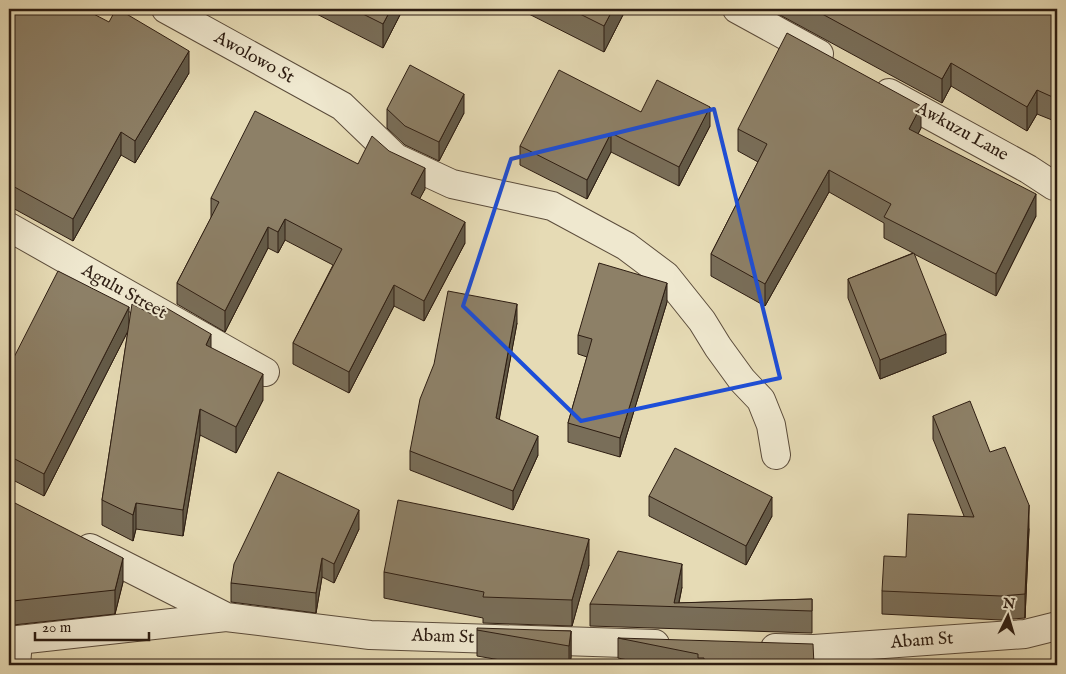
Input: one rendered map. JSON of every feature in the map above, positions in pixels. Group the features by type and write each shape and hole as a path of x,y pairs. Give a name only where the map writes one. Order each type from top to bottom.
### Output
{"street":[{"name":"Awolowo St","path":"166,9 342,106 396,158 452,184 552,206 626,246 666,276 702,321 742,380 761,400 771,425 776,455"},
{"path":"737,9 840,65"},
{"name":"Awkuzu Lane","path":"865,79 1028,169 1054,186"},
{"name":"Agulu Street","path":"9,228 265,372"},
{"path":"70,538 226,617"},
{"name":"Abam St","path":"15,649 226,617 370,635 676,644"},
{"name":"Abam St","path":"755,647 814,649 1025,634 1057,626"}],"highlighted area":[{"path":"714,109 780,378 581,421 463,306 511,159"}],"building":[{"path":"9,9 84,9 109,22 116,9 118,9 189,51 135,141 121,132 73,219 9,184"},
{"path":"353,9 391,9 383,24"},
{"path":"570,9 613,9 604,26"},
{"path":"813,9 1057,9 1057,99 1037,90 1027,107 951,63 942,79"},
{"path":"787,33 921,106 909,129 1036,194 996,274 884,217 891,204 829,170 765,284 711,254 767,144 738,129"},
{"path":"410,65 464,94 439,142 405,126 387,109"},
{"path":"559,70 641,112 657,80 710,107 679,167 611,133 587,180 520,146"},
{"path":"255,111 358,164 372,136 389,151 425,168 411,194 465,222 424,301 394,285 349,372 293,343 342,249 285,219 278,232 268,227 225,311 177,283 219,202 211,198"},
{"path":"914,253 946,334 880,360 848,279"},
{"path":"599,263 667,283 620,438 568,423 592,339 578,335"},
{"path":"58,271 129,307 44,474 9,456 9,367"},
{"path":"448,291 517,304 496,418 538,436 513,491 410,451 420,399 434,364"},
{"path":"132,304 157,317 163,306 211,334 206,345 263,374 236,427 200,409 183,510 136,503 133,515 102,500"},
{"path":"970,401 990,452 1005,447 1029,505 1025,594 1001,596 882,591 884,556 906,557 908,514 974,517 933,416"},
{"path":"675,448 772,497 746,546 649,496"},
{"path":"278,472 359,510 334,564 322,558 316,593 231,583 234,564"},
{"path":"9,500 123,558 115,590 9,600"},
{"path":"398,500 589,539 572,600 483,597 484,592 384,572"},
{"path":"618,551 682,564 674,603 812,599 812,611 590,604"},
{"path":"477,628 571,631 569,646 477,630"},
{"path":"618,638 813,644 814,665 704,665 704,658 698,658 698,654"}]}
